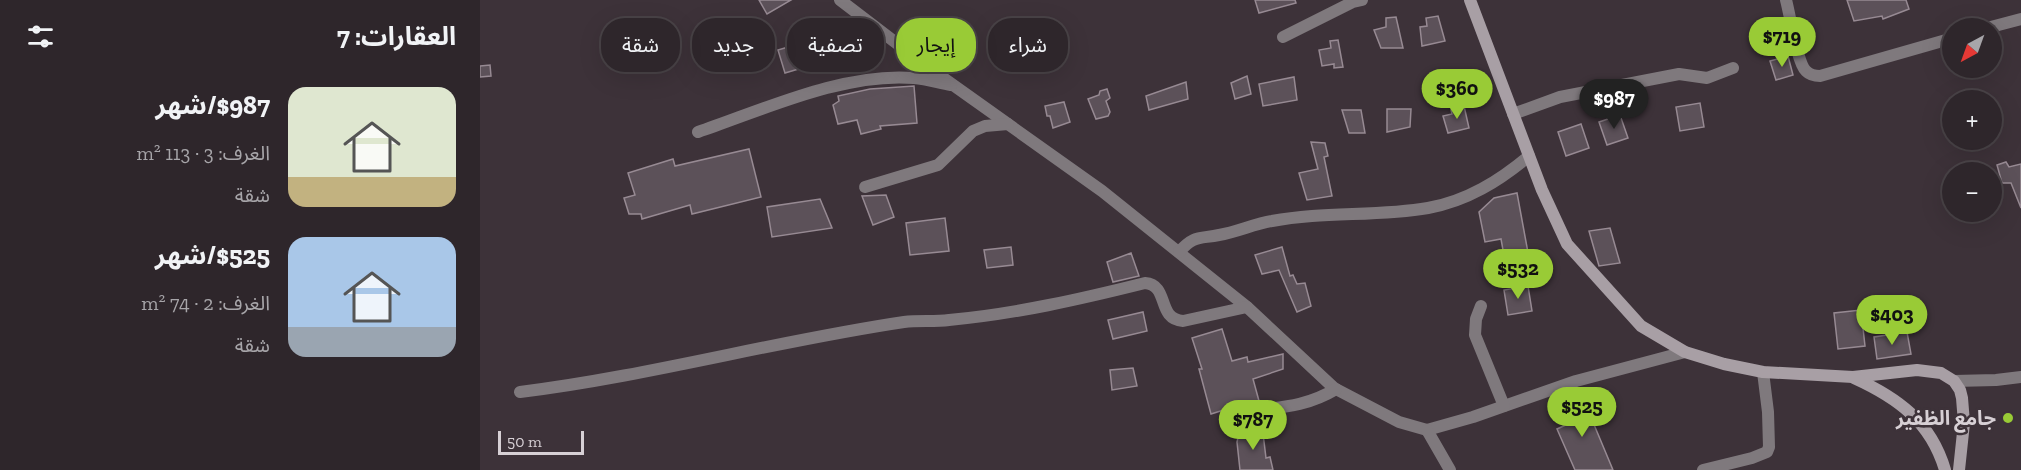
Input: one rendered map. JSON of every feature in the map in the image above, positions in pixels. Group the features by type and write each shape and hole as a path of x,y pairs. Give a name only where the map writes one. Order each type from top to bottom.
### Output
{"street":[{"path":"840,0 1102,191 1247,307 1336,389 1376,411 1418,429 1427,430 1576,381 1685,352"},
{"path":"1283,37 1353,2 1362,0"},
{"path":"1470,0 1529,156 1567,244 1641,326 1685,352 1724,364 1763,372 1853,377 1917,370 1941,373 1954,381 1960,390 1964,409 1959,470"},
{"path":"1786,0 1802,65 1809,74 1814,76 1942,41"},
{"path":"2002,24 2021,19"},
{"path":"1513,114 1560,97 1679,74 1707,78 1733,68"},
{"path":"698,132 790,98 844,84 915,78 955,86"},
{"path":"865,186 938,165 974,131 985,126 1008,124"},
{"path":"1179,252 1186,244 1199,237 1219,235 1273,220 1429,208 1473,194 1503,178 1529,156"},
{"path":"520,392 575,386 711,357 906,322 948,320 1015,310 1145,283 1152,284 1158,290 1169,316 1176,320 1183,321 1247,307"},
{"path":"1481,306 1476,319 1475,335 1504,406"},
{"path":"1703,470 1767,452 1769,447 1768,412 1763,372"},
{"path":"1853,377 1877,388 1912,414 1930,435 1945,470"},
{"path":"1954,381 2021,377"},
{"path":"1248,411 1304,405 1336,389"},
{"path":"1427,430 1450,470"}],"building":[{"path":"759,0 791,0 767,14"},
{"path":"1255,0 1295,0 1296,3 1259,13"},
{"path":"1847,0 1906,0 1909,9 1883,19 1882,16 1854,21"},
{"path":"1438,16 1445,41 1422,46 1420,27 1427,26 1426,18"},
{"path":"1396,17 1403,48 1381,48 1374,30 1386,27 1386,18"},
{"path":"1338,40 1343,67 1334,68 1334,64 1322,66 1319,50 1331,48 1330,41"},
{"path":"787,47 788,72 785,73 778,50"},
{"path":"1788,56 1793,75 1776,80 1770,61"},
{"path":"490,65 491,76 480,77 480,66"},
{"path":"1247,76 1251,94 1235,99 1231,83"},
{"path":"1294,77 1297,100 1263,106 1259,84"},
{"path":"1186,82 1188,99 1149,110 1146,96"},
{"path":"914,86 917,123 880,126 881,129 861,134 857,120 838,124 833,105 839,101 838,96 870,89"},
{"path":"1107,89 1110,98 1106,101 1110,112 1108,116 1096,119 1088,99"},
{"path":"1064,102 1070,122 1053,128 1045,106"},
{"path":"1700,103 1704,127 1680,131 1676,107"},
{"path":"1464,106 1469,128 1448,133 1443,116 1452,114 1451,110"},
{"path":"1387,109 1411,109 1410,127 1387,132"},
{"path":"1342,110 1361,110 1365,133 1349,133"},
{"path":"1620,115 1628,138 1607,145 1599,122"},
{"path":"1581,124 1589,148 1566,156 1558,132"},
{"path":"1311,142 1325,143 1328,156 1324,157 1332,196 1307,200 1299,173 1318,169"},
{"path":"749,149 761,197 692,214 690,205 642,219 641,214 629,214 624,198 635,195 628,173 673,159 675,166"},
{"path":"2006,162 2009,167 2021,164 2021,208 2011,183 2002,183 2002,163"},
{"path":"1517,193 1529,258 1505,261 1501,239 1485,242 1479,212 1494,198"},
{"path":"886,195 894,217 873,225 862,196"},
{"path":"820,199 832,228 772,237 767,207"},
{"path":"945,218 949,251 910,255 906,223"},
{"path":"1610,228 1620,263 1599,266 1589,231"},
{"path":"1011,247 1013,265 987,268 984,250"},
{"path":"1282,247 1290,276 1293,275 1297,284 1305,283 1311,306 1297,312 1279,270 1262,274 1255,255"},
{"path":"1131,253 1139,276 1113,282 1107,262"},
{"path":"1528,286 1532,311 1508,315 1504,290"},
{"path":"1861,310 1865,346 1838,349 1834,313"},
{"path":"1143,312 1147,331 1113,339 1108,320"},
{"path":"1222,329 1232,361 1247,357 1248,362 1283,354 1283,369 1253,379 1259,401 1211,414 1199,369 1202,369 1192,338"},
{"path":"1907,332 1911,354 1877,359 1874,337"},
{"path":"1133,368 1137,386 1112,390 1110,370"},
{"path":"1574,392 1584,418 1590,415 1613,470 1575,470 1557,429 1568,424 1558,398"},
{"path":"1262,425 1266,458 1270,457 1273,470 1240,470 1237,442 1239,433"}],"place":[{"name":"جامع الظفير","path":"2008,418"}]}
